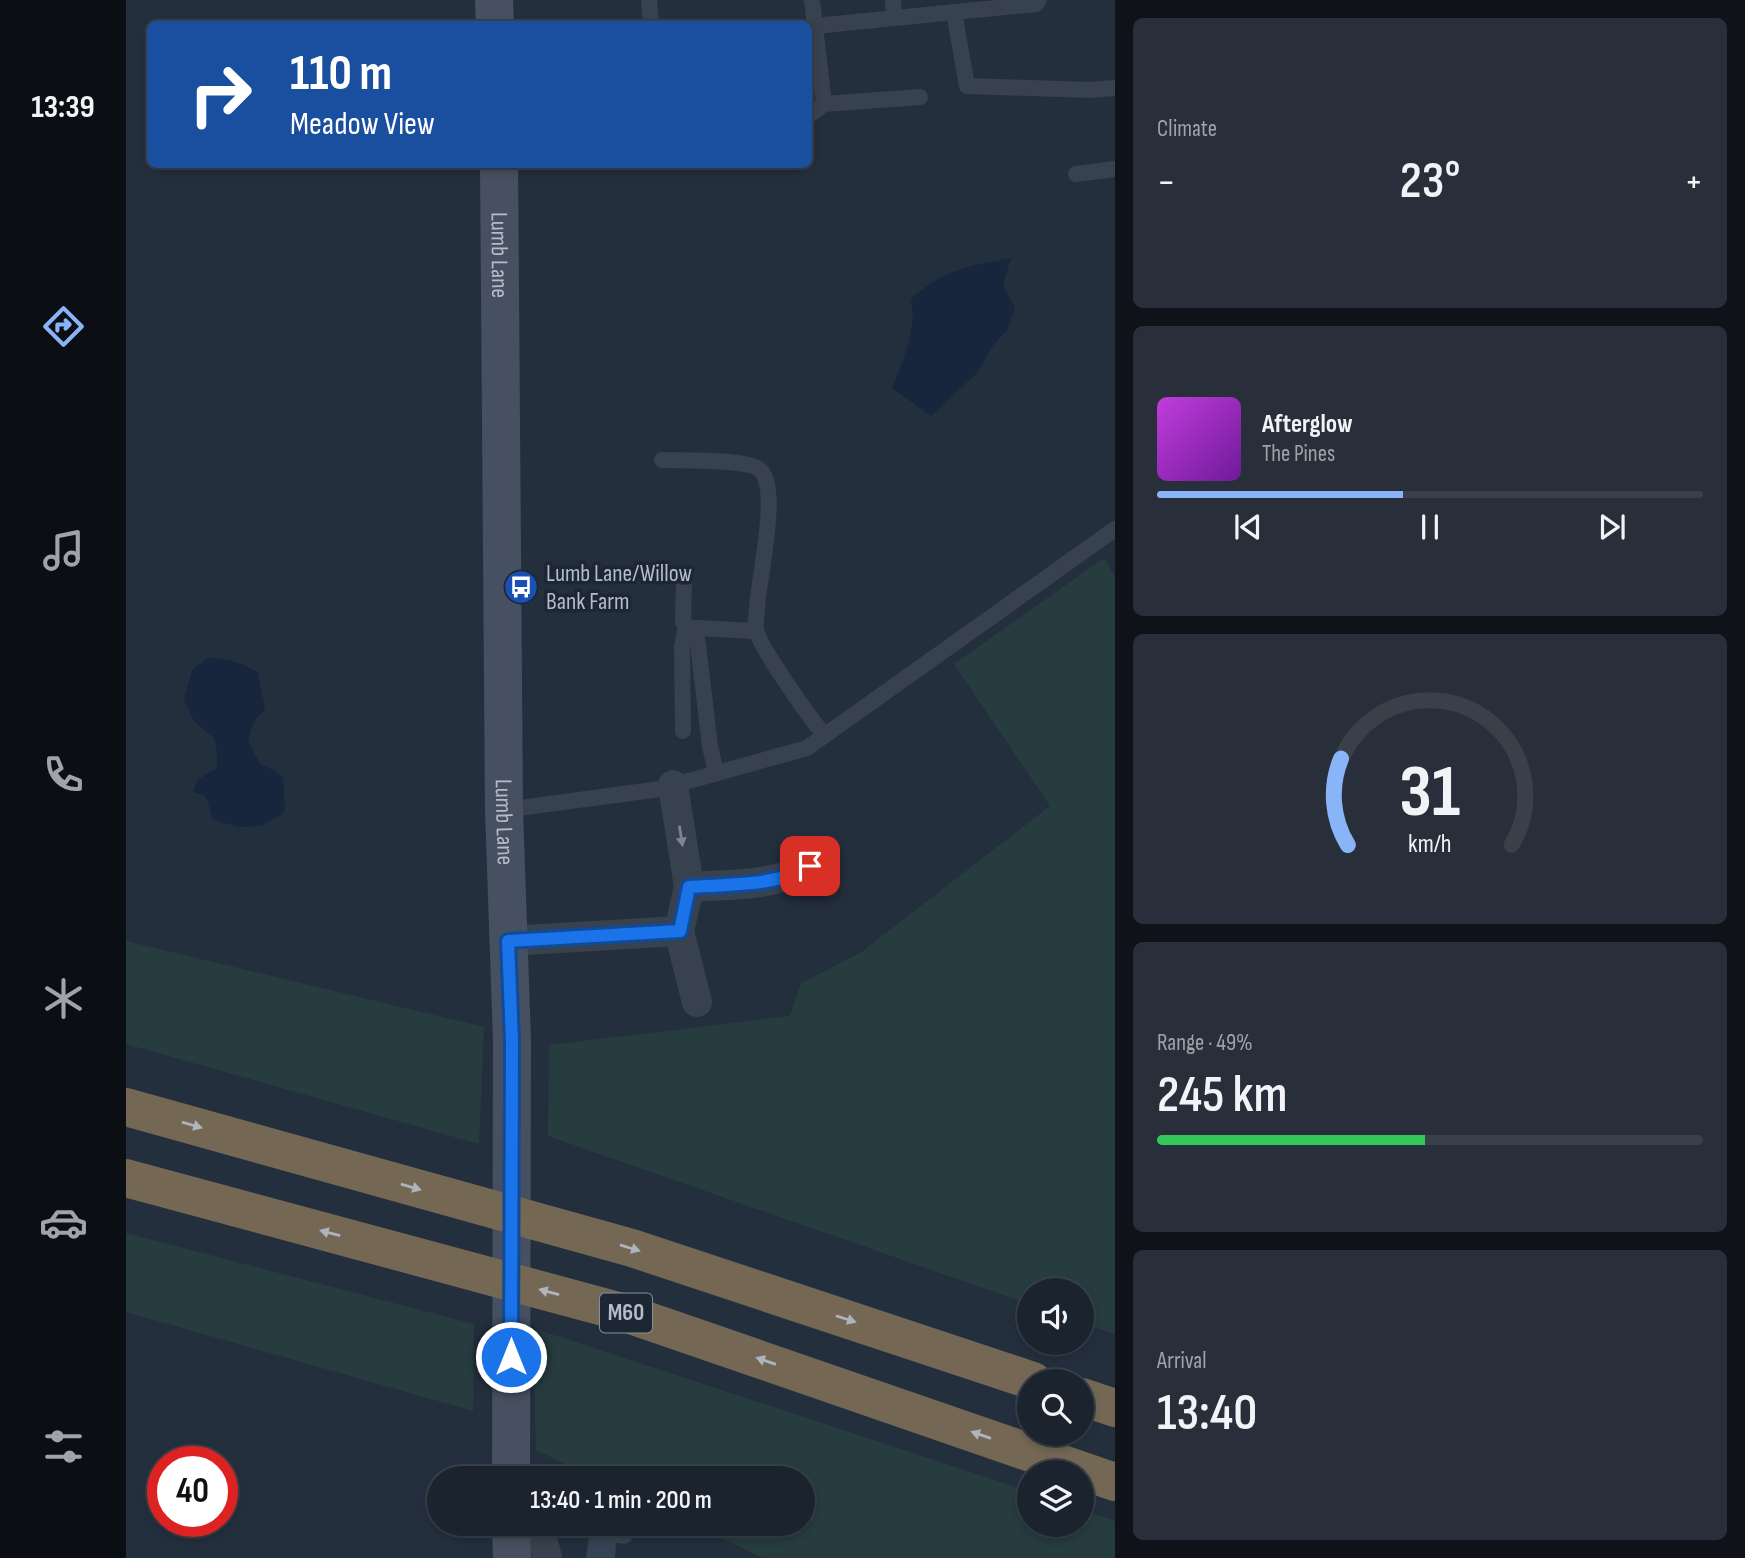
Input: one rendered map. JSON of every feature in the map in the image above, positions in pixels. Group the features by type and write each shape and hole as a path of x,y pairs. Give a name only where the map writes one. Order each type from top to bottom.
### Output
{"highway":[{"name":"M60","path":"126,1107 632,1248 1017,1376"},
{"name":"M60","path":"126,1178 622,1312 1115,1482"},
{"path":"1094,1401 1115,1408"}],"street":[{"path":"495,0 495,21"},
{"name":"Lumb Lane","path":"499,168 504,810 525,940 512,1041 511,1466"},
{"path":"673,785 689,887 680,931 697,1002"},
{"path":"689,887 761,881 795,875 810,866"},
{"path":"525,940 680,931"},
{"path":"512,1537 529,1528 539,1536 547,1558"}],"lane":[{"path":"649,0 651,21"},
{"path":"812,0 824,104"},
{"path":"894,0 894,18"},
{"path":"815,26 1036,4 1039,0"},
{"path":"954,12 967,86 1090,90 1115,88"},
{"path":"812,113 824,104 920,97"},
{"path":"1076,174 1115,169"},
{"path":"662,460 748,463 762,471 768,488 766,534 755,631 801,707 825,736"},
{"path":"504,810 673,785 807,748 1115,529"},
{"path":"684,582 683,621 691,628 755,631"},
{"path":"683,731 682,647 691,628"},
{"path":"691,628 716,773"}],"green space":[{"path":"1104,558 1115,577 1115,1334 1094,1327 1094,1278 1017,1278 1017,1300 548,1136 549,1045 790,1016 801,983 860,953 1050,806 954,664"},
{"path":"126,941 484,1027 479,1144 126,1044"},
{"path":"126,1233 474,1324 473,1411 126,1312"},
{"path":"533,1328 1017,1487 1017,1537 1094,1537 1094,1513 1115,1521 1115,1558 762,1558 718,1536 815,1536 815,1466 570,1466 536,1450"}],"water":[{"path":"1011,258 1003,285 1015,308 1007,330 992,347 978,372 931,416 892,388 911,333 910,300 934,281 957,270"},
{"path":"208,658 235,662 258,673 265,709 253,723 248,740 260,764 276,771 283,778 285,809 281,815 261,826 239,827 213,820 206,796 193,792 197,780 217,768 214,738 194,721 184,700 192,670"}],"building":[{"path":"589,1536 632,1536 631,1541 626,1544 616,1543 615,1558 586,1558"}],"place":[{"name":"Lumb Lane/Willow Bank Farm","path":"521,587"}],"route":[{"path":"511,1357 512,1041 508,941 680,931 689,887 761,881 795,875 810,866"}]}
